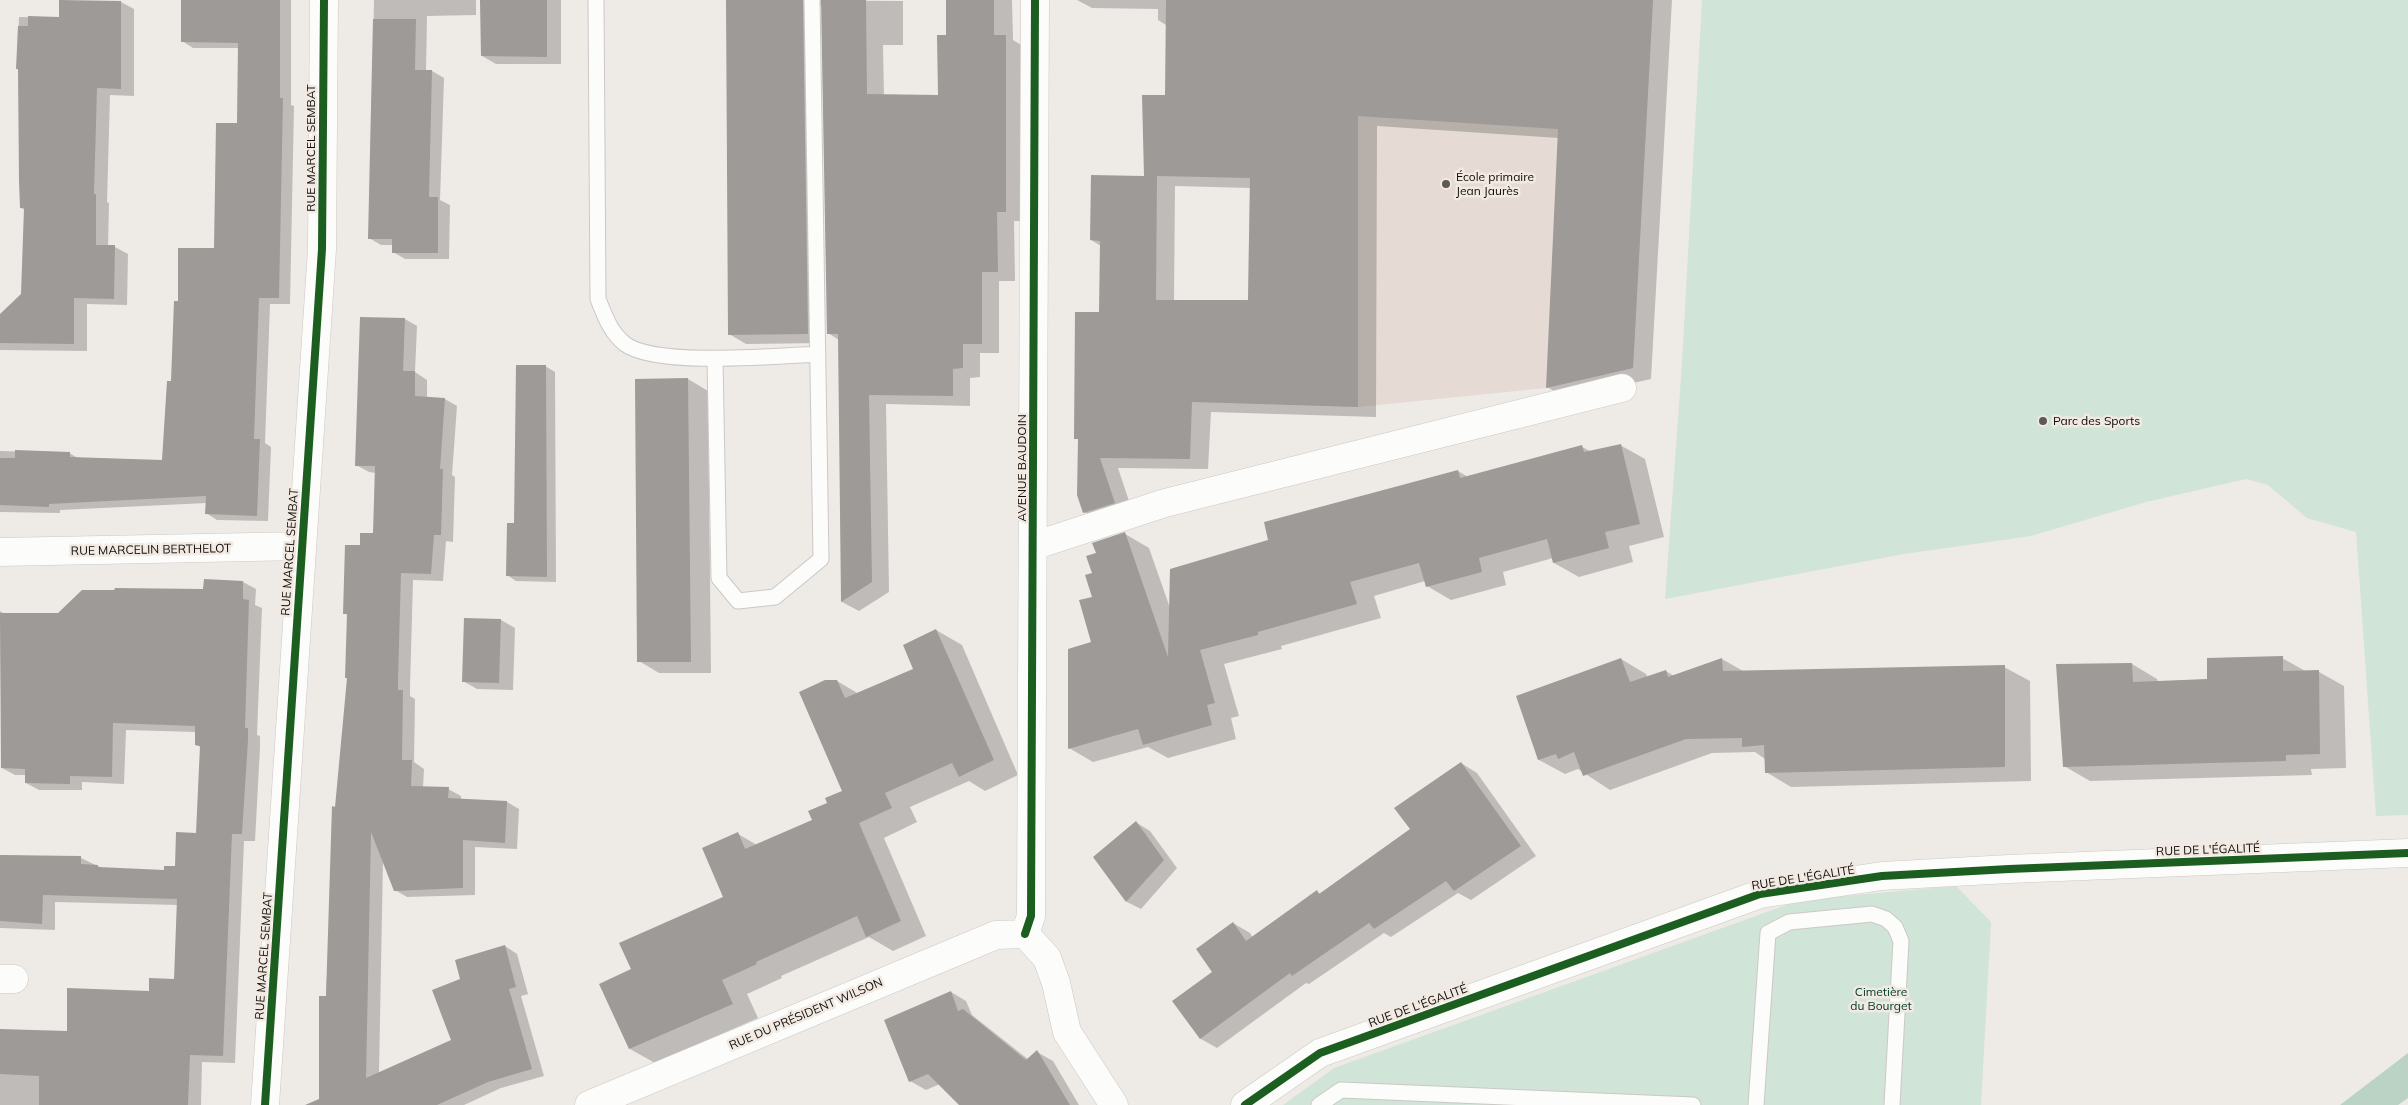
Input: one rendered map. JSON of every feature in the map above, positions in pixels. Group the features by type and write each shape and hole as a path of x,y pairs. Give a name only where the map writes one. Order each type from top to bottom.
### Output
{"street":[{"name":"RUE MARCEL SEMBAT","path":"265,1105 322,250 324,0"},
{"name":"AVENUE BAUDOIN","path":"1025,934 1031,916 1035,0"},
{"path":"1033,546 1165,504 1622,388"},
{"name":"RUE MARCELIN BERTHELOT","path":"0,552 302,546"},
{"name":"RUE DE L'ÉGALITÉ","path":"1245,1105 1320,1053 1760,894 1882,876 2408,854"},
{"path":"1025,934 1047,958 1056,983 1067,1032 1114,1105"},
{"name":"RUE DU PRÉSIDENT WILSON","path":"589,1105 996,935 1025,934"}],"lane":[{"path":"596,0 598,299 608,326 626,345 659,356 715,358 818,354"},
{"path":"715,358 719,578 738,601 775,597 821,559 812,0"},
{"path":"1756,1105 1768,933 1789,922 1872,914 1886,919 1895,927 1901,941 1892,1105"},
{"path":"1319,1105 1341,1090 1355,1098 1693,1105"}],"shaded area":[{"name":"École primaire Jean Jaurès","path":"1253,0 1653,0 1633,368 1546,388 1358,407 1246,403"}],"green space":[{"name":"Parc des Sports","path":"1702,0 2408,0 2408,815 2376,816 2356,532 2307,518 2268,485 2246,479 2146,502 2031,536 1904,554 1665,599 1682,363"},
{"name":"Cimetière du Bourget","path":"1956,886 1991,922 1981,1105 1283,1105 1334,1068 1800,900"},
{"path":"2408,1053 2408,1098 2398,1105 2340,1105"}],"building":[{"path":"59,0 121,1 121,89 97,88 94,194 96,194 96,245 115,245 114,299 74,298 74,344 0,343 0,314 21,294 24,208 20,208 19,181 18,69 16,69 18,26 28,26 28,16 59,17"},
{"path":"181,0 280,0 280,98 283,98 279,298 259,298 254,439 260,439 257,516 205,514 206,496 49,504 49,507 0,505 0,458 15,458 15,450 70,452 70,457 162,460 167,381 171,381 174,301 178,301 178,248 214,248 216,123 237,123 238,43 181,42"},
{"path":"480,0 547,0 547,57 481,56"},
{"path":"726,0 803,0 808,334 728,335"},
{"path":"821,0 866,0 867,94 938,95 937,35 946,35 946,0 994,0 994,35 1006,35 1006,212 997,212 998,272 982,272 982,344 963,344 963,368 953,369 953,396 869,395 872,582 841,602 838,334 827,334"},
{"name":"École primaire Jean Jaurès","path":"1166,0 1653,0 1633,368 1546,388 1558,129 1358,116 1358,407 1192,402 1190,459 1100,458 1115,503 1083,513 1077,495 1078,439 1074,439 1075,312 1099,312 1100,241 1090,240 1091,175 1144,176 1142,95 1165,95","holes":["1157,176 1250,178 1248,300 1156,300"]},
{"path":"373,19 416,19 415,70 432,70 429,197 438,197 438,253 392,253 392,239 368,239"},
{"path":"360,317 405,318 403,371 415,371 415,396 445,398 440,469 443,469 441,535 434,535 431,574 401,573 398,690 403,690 402,760 412,760 411,786 449,787 448,798 507,801 505,843 463,840 463,888 394,891 371,832 366,1078 451,1040 432,990 460,979 455,960 505,945 516,987 509,989 532,1069 488,1082 437,1105 305,1105 319,1099 319,996 326,996 332,806 335,807 347,678 345,678 347,614 343,614 345,545 360,545 360,533 373,533 375,466 355,466"},
{"path":"516,365 546,365 547,577 506,576 507,523 514,523"},
{"path":"688,378 691,662 637,662 635,379"},
{"path":"1621,444 1640,524 1605,532 1609,548 1553,563 1547,539 1479,558 1482,572 1426,587 1419,563 1350,582 1357,604 1258,632 1258,635 1200,650 1215,703 1207,705 1212,725 1143,745 1138,729 1068,749 1068,649 1091,642 1079,600 1092,597 1085,575 1092,573 1086,556 1096,553 1092,543 1125,532 1168,657 1170,569 1268,540 1264,522 1458,470 1460,478 1582,445 1584,452"},
{"path":"204,579 243,581 243,599 249,600 245,728 248,728 248,740 242,834 232,834 223,1056 190,1055 188,1105 39,1105 39,1076 0,1074 0,1029 67,1031 67,988 149,991 149,978 174,979 177,899 43,895 42,924 0,921 0,855 81,856 81,864 98,865 98,867 164,870 164,866 175,866 176,832 196,833 200,746 195,745 195,726 113,723 112,777 70,776 70,784 25,783 25,769 1,768 0,613 58,613 82,590 114,590 115,588 203,589"},
{"path":"464,618 501,619 499,683 462,682"},
{"path":"936,629 994,760 959,777 952,763 885,793 892,808 859,823 901,921 866,937 857,916 756,962 757,964 722,980 733,1004 629,1049 599,984 631,969 619,943 723,897 702,848 738,832 745,849 812,820 808,811 827,803 825,798 842,791 799,692 825,680 837,680 845,698 913,669 903,645"},
{"path":"2283,656 2283,671 2319,670 2320,754 2286,755 2286,761 2063,767 2056,664 2132,663 2133,682 2207,679 2207,658"},
{"path":"1621,658 1630,682 1666,670 1668,677 1722,658 1723,671 2005,665 2005,767 1765,773 1764,745 1742,747 1742,738 1686,739 1583,776 1574,752 1558,759 1556,754 1538,760 1516,696"},
{"path":"1461,762 1521,846 1454,891 1446,881 1374,929 1369,923 1292,976 1290,973 1200,1039 1172,1001 1212,972 1196,949 1233,922 1246,941 1317,890 1319,894 1410,829 1394,808"},
{"path":"1136,821 1164,860 1126,902 1093,857"},
{"path":"951,991 958,1011 963,1009 1026,1060 1037,1050 1070,1105 959,1105 928,1074 909,1082 884,1020"}],"cycle path":[{"path":"265,1105 322,249 324,0"},
{"path":"1025,934 1031,916 1035,0"},
{"path":"1245,1105 1320,1053 1760,894 1882,876 2408,853"}],"place":[{"name":"École primaire Jean Jaurès","path":"1446,184"},
{"name":"Parc des Sports","path":"2043,421"}]}
